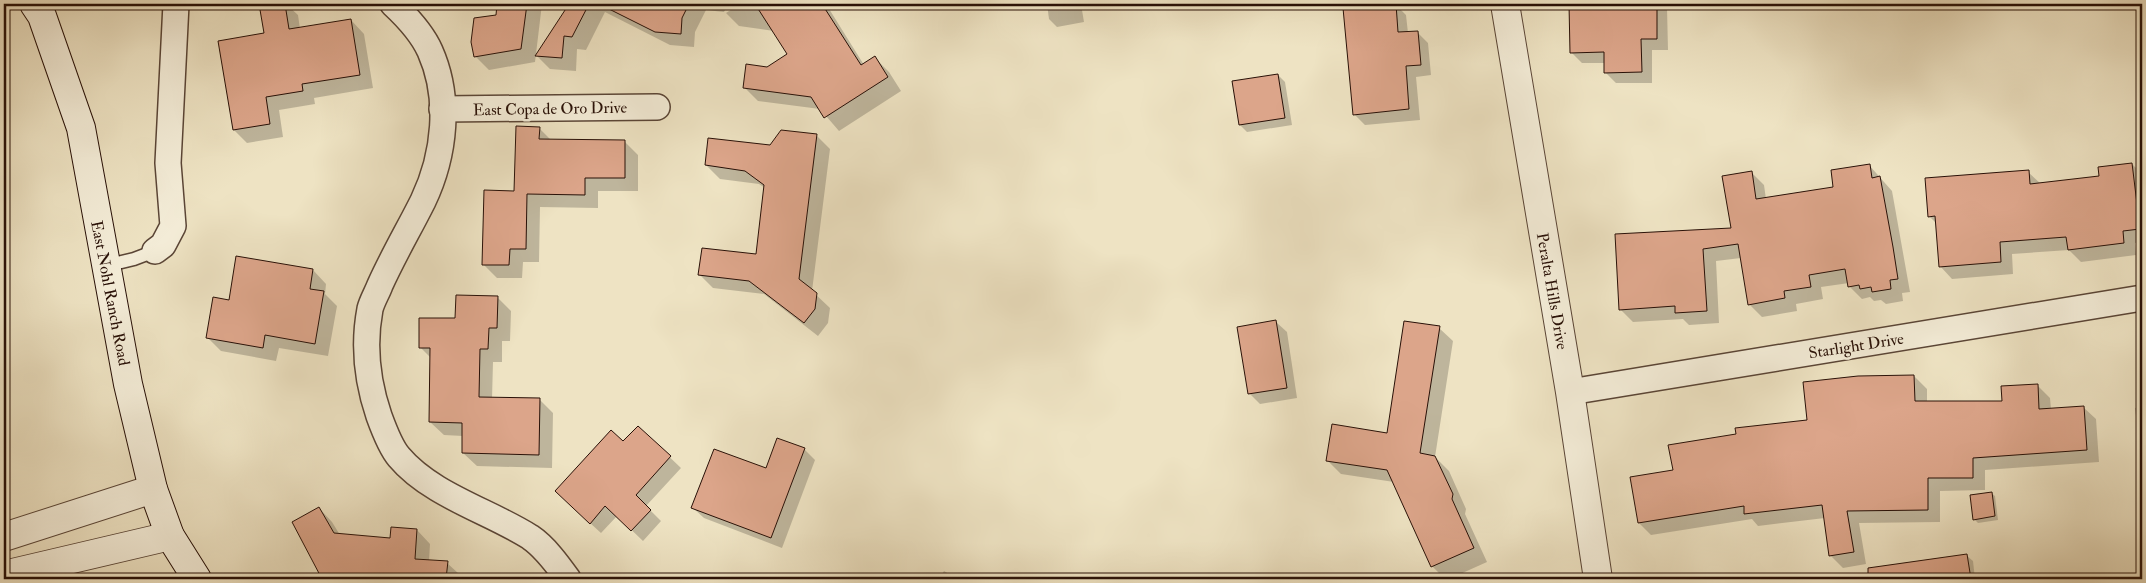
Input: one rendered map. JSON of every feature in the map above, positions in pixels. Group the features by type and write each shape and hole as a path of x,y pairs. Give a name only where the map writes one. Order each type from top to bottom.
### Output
{"street":[{"name":"East Nohl Ranch Road","path":"34,4 42,16 81,128 128,384 153,489 170,536 197,579"},
{"path":"156,251 164,245 173,226 174,214 168,163 176,4"},
{"path":"394,4 414,24 430,51 439,78 442,109 440,156 434,174 424,200 389,264 371,307 366,340 368,374 380,417 398,456 422,479 532,538 560,567 568,579"},
{"name":"Peralta Hills Drive","path":"1505,4 1570,392 1598,579"},
{"name":"East Copa de Oro Drive","path":"442,109 657,107"},
{"name":"Starlight Drive","path":"1570,392 2142,298"},
{"path":"4,538 153,489"},
{"path":"4,575 170,536"}],"lane":[{"path":"105,266 156,251"}],"building":[{"path":"259,4 285,4 289,29 351,19 360,75 302,84 303,91 266,97 270,124 233,130 218,41 264,33"},
{"path":"497,4 527,4 521,49 474,57 471,42 474,18 496,15"},
{"path":"569,4 589,4 572,37 564,36 562,58 535,56"},
{"path":"599,4 689,4 682,18 681,34 655,32"},
{"path":"755,4 822,4 861,65 875,56 888,77 824,118 811,97 743,88 746,64 767,67 787,54"},
{"path":"1396,4 1398,32 1418,31 1421,65 1406,66 1409,109 1353,115 1343,8"},
{"path":"1569,4 1657,4 1657,39 1641,39 1642,72 1604,73 1604,52 1570,53"},
{"path":"1278,74 1285,118 1239,125 1232,81"},
{"path":"516,126 540,127 539,139 625,140 625,178 585,178 585,195 527,194 526,249 510,249 509,265 482,265 484,190 514,191"},
{"path":"781,130 817,134 799,279 817,293 815,309 804,323 749,281 698,275 702,248 756,254 764,185 745,171 705,165 708,138 770,145"},
{"path":"2132,163 2140,229 2123,231 2124,243 2068,250 2066,237 2000,242 2001,262 1939,267 1935,216 1928,217 1925,178 2029,170 2030,184 2099,176 2098,167"},
{"path":"1870,164 1872,178 1880,176 1893,247 1898,279 1890,280 1891,289 1872,292 1871,287 1860,289 1859,285 1848,287 1845,269 1809,275 1811,287 1784,291 1785,298 1748,305 1738,244 1703,249 1707,311 1675,313 1675,306 1619,310 1615,234 1731,228 1722,176 1752,171 1756,199 1833,187 1831,170"},
{"path":"236,256 313,269 310,289 324,291 315,344 265,335 263,348 206,338 213,297 229,300"},
{"path":"456,295 498,296 497,328 489,328 488,349 480,349 479,397 540,398 539,455 462,453 462,423 429,422 430,348 419,348 419,318 455,318"},
{"path":"1276,320 1287,388 1248,394 1237,327"},
{"path":"1404,321 1440,326 1420,453 1435,456 1453,494 1452,499 1474,548 1431,567 1387,470 1326,461 1332,424 1387,433"},
{"path":"1914,375 1915,401 2002,401 2001,386 2038,384 2039,409 2084,406 2087,450 1973,458 1973,478 1928,478 1928,510 1847,511 1854,552 1829,556 1822,505 1744,514 1744,506 1638,523 1630,477 1673,470 1668,445 1736,434 1735,428 1807,420 1803,382 1858,376"},
{"path":"638,426 671,456 636,495 651,510 631,531 605,506 590,524 555,491 611,430 623,441"},
{"path":"777,438 805,448 771,538 691,508 714,449 766,468"},
{"path":"1992,492 1995,516 1973,520 1970,495"},
{"path":"319,507 334,533 390,538 391,527 417,529 415,559 448,561 446,579 322,579 292,522"},
{"path":"1967,554 1971,579 1868,579 1868,568"}]}
